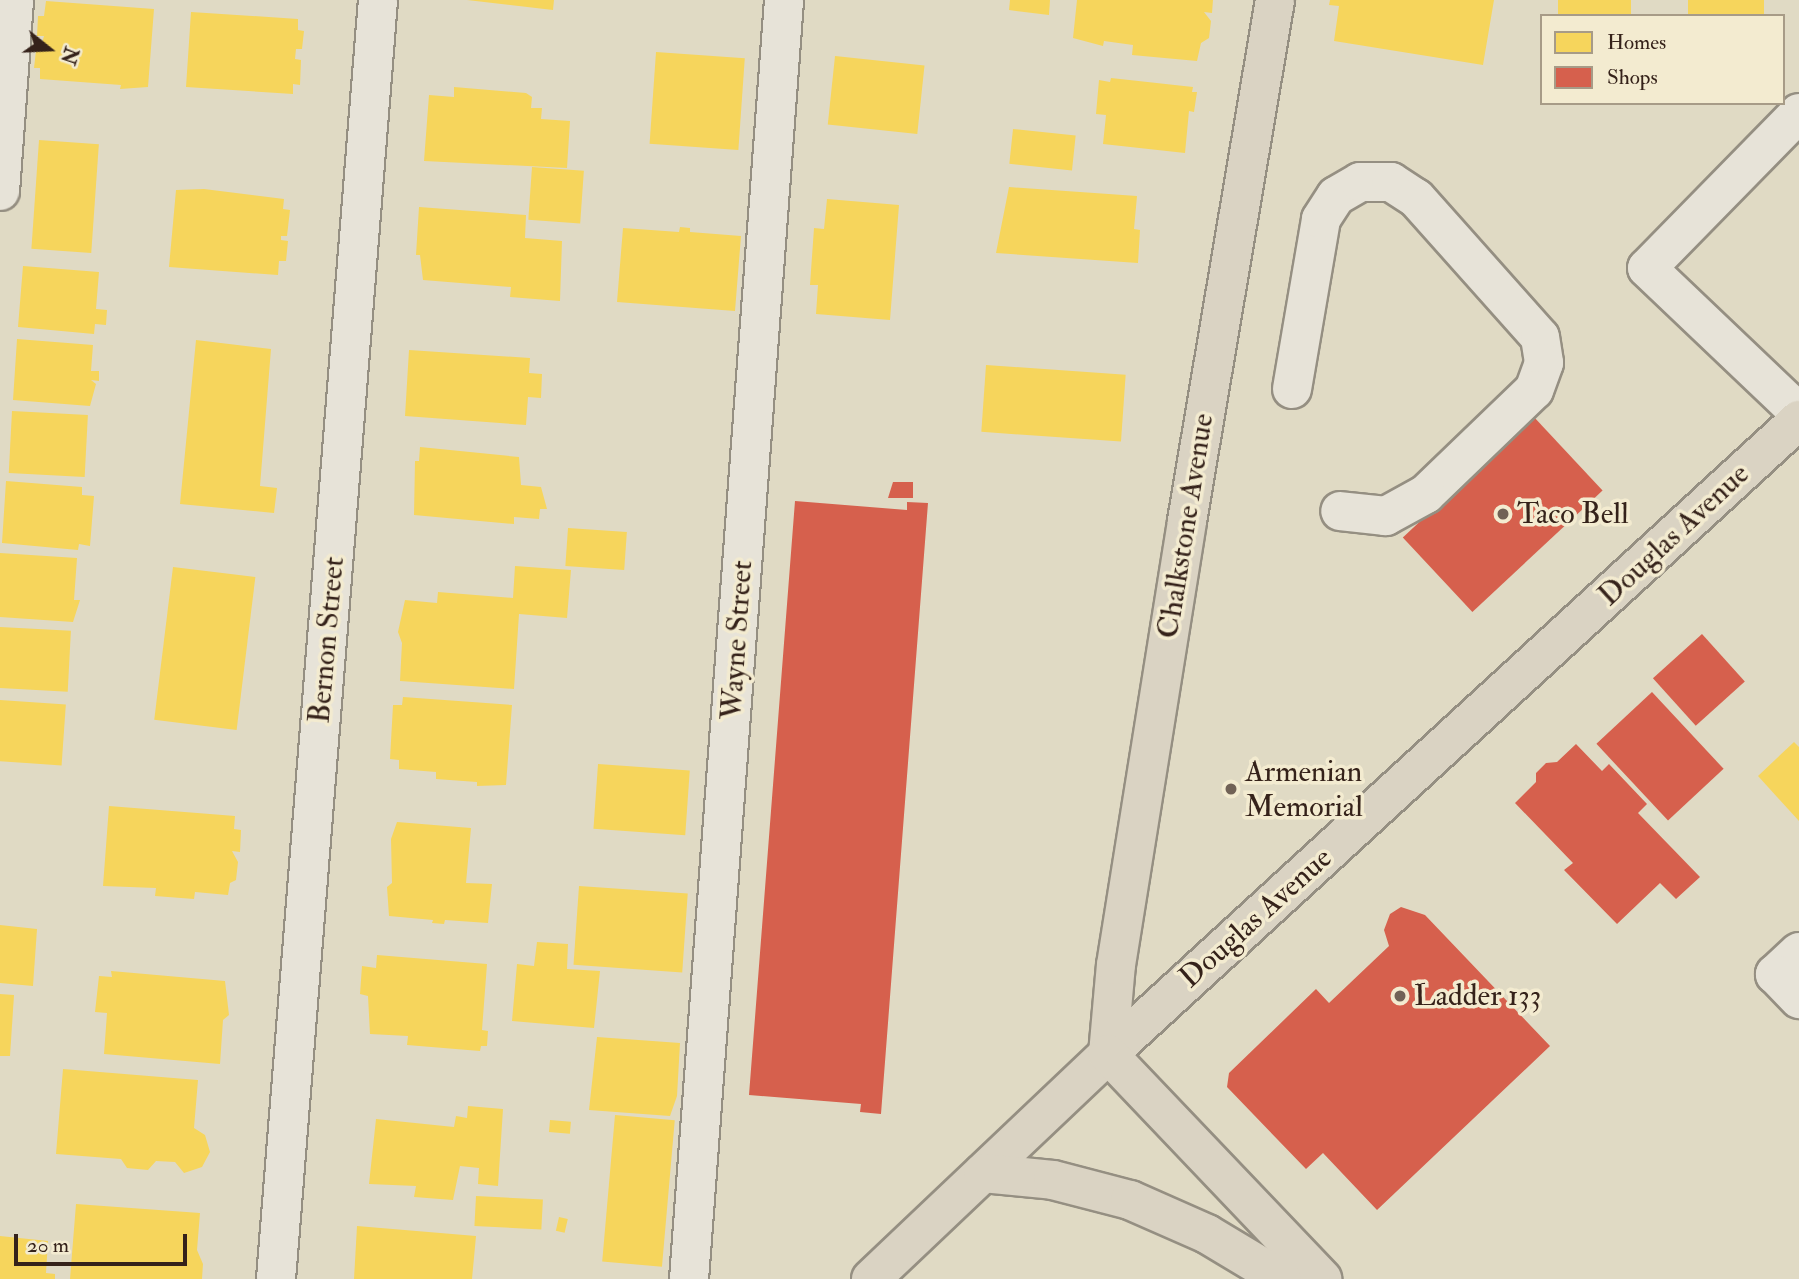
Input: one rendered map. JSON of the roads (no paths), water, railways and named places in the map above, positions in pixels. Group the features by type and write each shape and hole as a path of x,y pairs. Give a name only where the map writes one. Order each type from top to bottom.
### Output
{"main road":[{"name":"Chalkstone Avenue","path":"1108,1054 1116,965 1275,0"},
{"name":"Douglas Avenue","path":"871,1279 1108,1054 1799,420"},
{"path":"1108,1054 1322,1279"},
{"path":"983,1173 1053,1180 1130,1200 1207,1234 1282,1279"}],"street":[{"path":"0,191 15,0"},
{"name":"Bernon Street","path":"276,1279 378,0"},
{"name":"Wayne Street","path":"689,1279 784,0"},
{"path":"1799,113 1647,268 1799,413"},
{"path":"1292,388 1321,219 1336,196 1360,182 1391,182 1416,198 1540,337 1544,363 1534,390 1426,494 1386,516 1340,511"}],"place":[{"name":"Taco Bell","path":"1503,514"},
{"name":"Armenian Memorial","path":"1231,789"},
{"name":"Ladder 133","path":"1400,996"}]}
